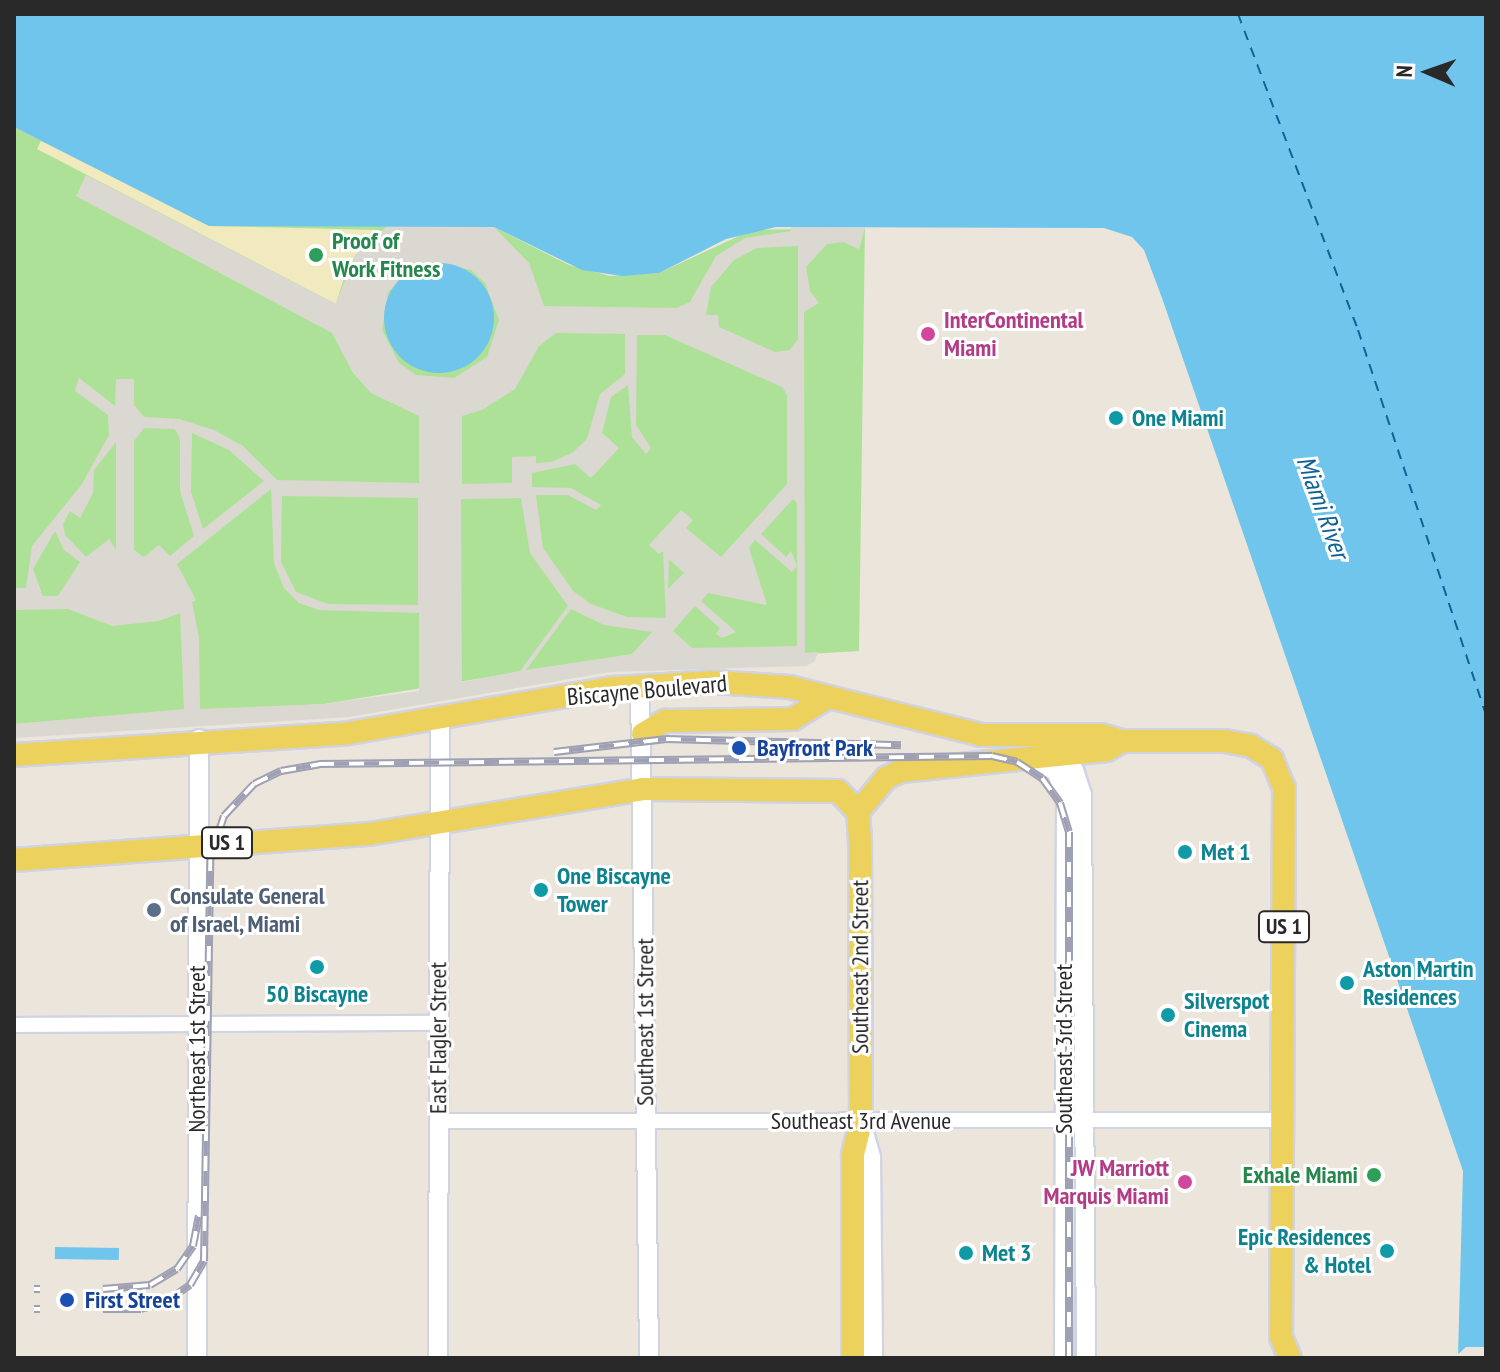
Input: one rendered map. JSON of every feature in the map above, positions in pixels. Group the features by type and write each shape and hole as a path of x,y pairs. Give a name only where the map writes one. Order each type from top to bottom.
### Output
{"main road":[{"name":"Biscayne Boulevard","path":"14,755 199,739 323,736 640,685 751,682 946,730 1010,737 1101,735 1122,741 1224,741 1251,746 1272,759 1284,788 1284,1120"},
{"name":"Southeast 1st Street","path":"640,685 649,1358"},
{"path":"643,734 665,721 793,719 826,698"},
{"name":"East Flagler Street","path":"438,1358 440,718"},
{"path":"1010,737 1056,755"},
{"name":"Northeast 1st Street","path":"197,1358 196,845 199,739"},
{"path":"858,812 886,778 901,771 1107,750 1122,741"},
{"name":"Southeast 3rd Street","path":"1056,755 1077,775 1082,794 1086,1121 1082,1355"},
{"name":"Southeast 3rd Street","path":"1032,757 1057,772 1066,801 1064,1358"},
{"name":"US 1","path":"14,860 352,836 643,789 822,787 845,796 858,812"},
{"name":"Southeast 2nd Street","path":"853,1358 853,1155 861,1122 858,812"},
{"name":"US 1","path":"1270,1358 1281,1337 1284,1120"},
{"name":"Southeast 2nd Street","path":"861,1122 871,1158 873,1358"},
{"path":"1281,1337 1290,1358"}],"street":[{"path":"14,1025 439,1023"},
{"name":"Southeast 3rd Avenue","path":"438,1121 1284,1120"}],"green space":[{"path":"14,127 178,211 387,226 494,227 569,265 610,276 659,273 752,230 865,228 859,651 525,671 324,704 14,724"}],"sand":[{"path":"41,141 209,226 380,230 348,265 336,304 37,149"}],"shaded area":[{"path":"86,175 336,304 354,256 387,226 494,227 529,263 544,306 677,308 690,302 716,256 745,238 791,231 791,226 865,228 859,249 843,242 827,244 806,267 810,291 819,303 804,312 805,653 818,652 815,661 806,666 610,672 349,717 14,738 14,724 184,709 180,613 159,621 112,626 68,609 14,610 14,588 26,588 32,546 82,484 109,435 108,415 75,391 79,378 115,406 116,379 134,379 134,405 144,417 179,419 214,430 243,446 277,480 419,483 419,416 371,393 353,373 332,333 76,196","holes":["798,246 798,339 790,350 775,352 719,327 718,315 706,315 711,287 734,260 757,248","434,262 471,270 485,283 499,320 487,357 454,378 416,375 399,363 382,330 388,292 416,267","556,333 625,334 625,374 600,394 587,439 572,453 551,462 536,463 536,456 512,457 512,483 462,484 462,416 482,410 515,389 539,346","637,335 665,335 782,387 787,395 787,484 721,557 686,528 693,520 681,510 649,545 659,554 663,551 666,618 627,617 591,604 573,591 543,548 536,495 568,495 596,510 601,505 571,488 532,487 532,473 575,464 591,478 619,448 602,433 611,397 628,385 632,437 646,454 651,448 636,425","144,428 175,429 180,439 180,491 194,536 170,556 159,545 144,557 134,550 134,441","192,433 229,450 264,481 203,529 191,492","116,442 116,550 109,539 86,557 65,535 63,524 70,511 80,518 93,493 94,470","271,489 274,563 284,588 299,603 319,610 419,613 419,691 324,704 200,709 199,637 192,602 196,600 177,564","282,496 418,498 418,605 328,604 296,592 281,562","521,498 530,553 568,606 520,671 462,682 461,499","793,499 797,503 797,566 791,551 786,557 761,534","55,531 64,550 80,562 58,596 43,596 33,569","755,540 792,572 797,566 797,646 692,648 673,631 695,606 720,628 716,634 722,638 736,632 701,601 708,593 767,605 749,548","669,559 684,573 668,589","571,609 604,625 652,632 632,654 526,670"]}],"water":[{"name":"Miami River","path":"14,14 1486,14 1486,1358 1458,1358 1463,1171 1162,298 1144,250 1132,237 1104,228 776,227 726,239 659,273 622,276 582,270 494,227 209,226 14,127"},
{"path":"439,263 460,267 478,279 490,297 494,318 490,339 478,357 460,369 439,373 418,369 400,357 388,339 384,318 388,297 400,279 418,267"},
{"path":"55,1247 119,1248 119,1260 55,1259"}],"pier":[{"path":"1466,1347 1486,1347 1486,1358 1454,1358"}],"ferry route":[{"path":"1238,14 1358,330 1486,714"}],"railway":[{"path":"554,752 666,739 901,745"},
{"path":"103,1309 141,1309 167,1301 190,1285 204,1261 210,858 224,816 254,784 281,771 319,764 992,756 1017,762 1042,778 1060,803 1069,832 1069,1358"},
{"path":"103,1289 150,1285 177,1269 193,1246 199,1216"},
{"path":"34,1289 40,1289"},
{"path":"34,1309 40,1309"}],"place":[{"name":"Proof of Work Fitness","path":"316,255"},
{"name":"InterContinental Miami","path":"928,334"},
{"name":"One Miami","path":"1116,418"},
{"name":"Bayfront Park","path":"739,748"},
{"name":"Met 1","path":"1185,852"},
{"name":"One Biscayne Tower","path":"541,890"},
{"name":"Consulate General of Israel, Miami","path":"154,910"},
{"name":"50 Biscayne","path":"317,967"},
{"name":"Aston Martin Residences","path":"1347,983"},
{"name":"Silverspot Cinema","path":"1168,1015"},
{"name":"Exhale Miami","path":"1374,1175"},
{"name":"JW Marriott Marquis Miami","path":"1185,1182"},
{"name":"Epic Residences & Hotel","path":"1387,1251"},
{"name":"Met 3","path":"966,1253"},
{"name":"First Street","path":"67,1300"}]}
